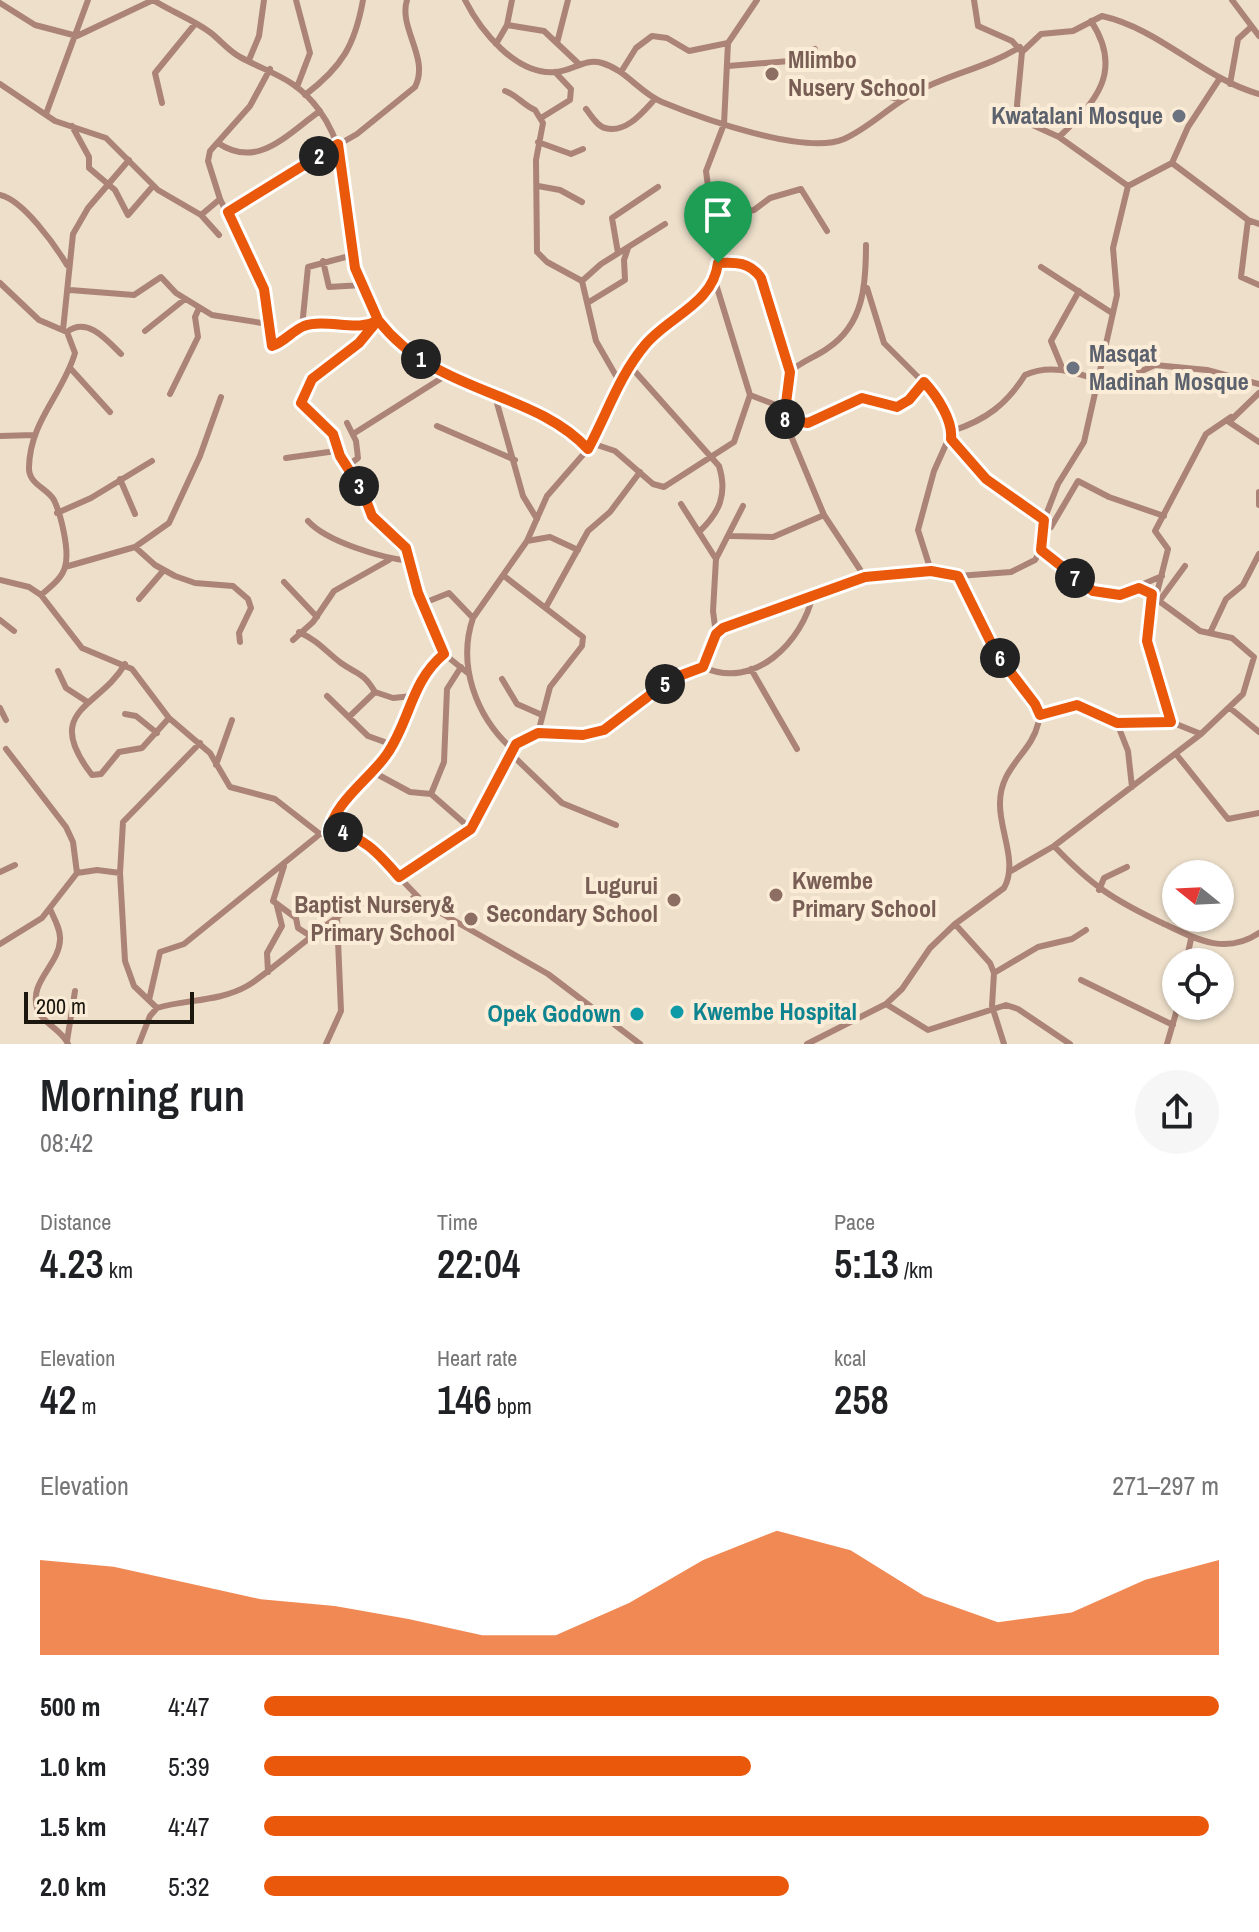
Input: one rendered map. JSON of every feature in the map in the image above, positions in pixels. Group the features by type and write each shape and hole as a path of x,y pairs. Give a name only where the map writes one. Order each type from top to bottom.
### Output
{"street":[{"path":"46,114 88,0"},
{"path":"5,4 35,25 77,36 155,0 297,87 320,111 338,144 353,255 376,322 401,345 445,376 550,420 589,446 615,451 659,487 664,487 713,457 738,435 750,395 715,281"},
{"path":"249,60 259,36 264,0"},
{"path":"296,0 310,53 297,87"},
{"path":"305,95 324,80 350,48 356,38 363,0"},
{"path":"228,212 381,118 417,83 418,58 404,9 407,0"},
{"path":"465,0 479,27 496,44 535,68 555,72 598,62 621,72 655,99 724,124 780,139 834,142 880,119 900,100 933,83 990,65 1021,50 1041,34 1073,31 1102,16 1127,25 1230,84 1259,94"},
{"path":"496,44 507,25 512,0"},
{"path":"557,43 568,0"},
{"path":"616,825 562,803 494,733 480,713 469,674 468,638 473,618 527,541 551,490 589,446 619,381 648,341 711,288 715,281 718,263 714,218 705,182 708,162 724,124 728,43 757,0"},
{"path":"974,0 978,26 1021,50"},
{"path":"1232,0 1259,36"},
{"path":"1059,137 1092,105 1101,90 1104,43 1091,21"},
{"path":"162,103 155,73 195,24"},
{"path":"507,25 539,29 579,64"},
{"path":"1230,84 1238,39 1251,27"},
{"path":"621,72 636,48 652,36 667,38 689,51 728,43"},
{"path":"728,66 790,61 815,49"},
{"path":"1021,50 1019,115 1026,122 1059,137 1128,186"},
{"path":"270,69 250,106 218,143 208,161 220,199 264,289 274,347 302,327 376,322"},
{"path":"541,118 570,100 571,89 555,72"},
{"path":"703,667 716,634 723,628 865,577 931,571 958,576 1011,572 1035,560 1041,550 1044,520 1058,484 1084,442 1117,295 1113,248 1116,224 1128,186 1172,163 1188,127 1220,78"},
{"path":"0,84 46,114 101,135 153,186 201,215 219,235"},
{"path":"505,91 541,118"},
{"path":"870,91 900,100"},
{"path":"586,109 599,125 609,129 634,122 655,99"},
{"path":"218,143 236,152 265,152 320,111"},
{"path":"541,118 537,252 547,262 582,281 596,341 619,381"},
{"path":"72,126 89,157 89,168 108,183 128,215 153,186"},
{"path":"538,142 571,154 583,149"},
{"path":"65,567 54,500 29,473 34,435 41,415 71,369 75,353 65,331 70,290 67,265 69,247 79,221 129,160"},
{"path":"1172,163 1248,220 1259,224"},
{"path":"538,186 560,190 582,202"},
{"path":"618,253 612,218 658,187"},
{"path":"714,218 747,213 770,198 801,189 827,231"},
{"path":"0,195 8,197 28,216 67,265"},
{"path":"201,215 220,199"},
{"path":"1248,220 1241,277 1245,282 1259,285"},
{"path":"582,281 618,253 665,224"},
{"path":"790,372 842,336 858,313 866,287 866,245"},
{"path":"589,302 625,280 624,260 629,247"},
{"path":"302,327 306,271 312,264 353,255"},
{"path":"323,261 329,287 362,285"},
{"path":"718,263 738,262 756,270 761,278 790,372 784,419 824,515 865,577"},
{"path":"1041,267 1112,313"},
{"path":"70,290 134,295 161,277 185,299 220,319 268,324"},
{"path":"0,283 39,320 65,331 87,327 99,333 121,354"},
{"path":"866,287 884,343 924,382 951,435 986,479 1044,520"},
{"path":"1063,370 1051,341 1079,291"},
{"path":"145,331 185,299"},
{"path":"170,394 198,337 194,320 199,308"},
{"path":"376,322 359,343 312,379 301,400 329,428 340,456 363,492 372,516 400,539 444,654 469,674"},
{"path":"1095,392 1155,365 1207,370 1259,384"},
{"path":"631,367 713,457 722,475 719,509 699,532"},
{"path":"71,369 110,412"},
{"path":"931,571 918,530 934,471 951,435 999,409 1020,387 1025,375 1035,370 1063,370 1097,380"},
{"path":"353,434 445,376"},
{"path":"784,419 808,423 862,398 897,407 909,400 924,382"},
{"path":"1171,722 1147,641 1168,549 1154,534 1206,434 1259,393"},
{"path":"750,395 784,408"},
{"path":"495,396 523,496 537,519"},
{"path":"41,595 65,567 135,547 169,523 200,456 221,397"},
{"path":"1231,417 1232,427 1259,442"},
{"path":"346,467 358,458 353,434 347,423"},
{"path":"437,426 515,460"},
{"path":"0,436 34,435"},
{"path":"286,458 332,449 340,456"},
{"path":"57,513 91,498 152,461"},
{"path":"546,607 588,531 610,512 640,472"},
{"path":"120,479 135,514"},
{"path":"1043,531 1051,527 1078,481 1109,497 1164,516"},
{"path":"1259,492 1259,505"},
{"path":"681,504 716,559"},
{"path":"716,634 713,611 716,559 743,506"},
{"path":"730,536 767,538 824,515"},
{"path":"308,521 324,535 389,560 410,561"},
{"path":"527,541 550,537 578,550"},
{"path":"135,547 163,571 195,583 224,584 241,591 251,608 239,633 240,642"},
{"path":"1041,550 1093,591 1120,595 1162,576"},
{"path":"1210,633 1226,599 1243,585 1259,554"},
{"path":"293,640 317,617 334,591 389,560"},
{"path":"1156,597 1185,566"},
{"path":"139,599 163,571"},
{"path":"504,576 546,607 584,641 550,687 538,733"},
{"path":"807,1044 886,1004 902,989 930,948 955,924 1004,888 1011,871 1001,820 1001,789 1005,776 1036,730 1040,715 996,653 958,576"},
{"path":"0,580 29,587 41,595 82,648 125,664 142,679 169,718 200,743 230,787 275,799 320,834"},
{"path":"284,582 317,617"},
{"path":"1011,871 1054,846 1176,754 1230,708 1247,688 1256,657 1239,642 1192,626 1156,597 1134,588"},
{"path":"424,603 449,593 473,618"},
{"path":"399,877 471,829 510,750 538,733 595,733 619,720 671,679 703,667 725,674 751,669 780,656 808,614 813,594"},
{"path":"0,620 14,631"},
{"path":"299,632 327,647 341,663 364,674 375,692 393,698 412,696"},
{"path":"329,833 333,818 393,745 404,724 412,696 426,671 444,654"},
{"path":"125,664 116,679 86,701 73,727 72,744 92,775 101,774 114,755 142,748 169,718"},
{"path":"431,794 444,762 447,689 461,667"},
{"path":"751,669 797,749"},
{"path":"58,671 66,688 86,701"},
{"path":"502,679 517,704 542,715"},
{"path":"350,716 375,692"},
{"path":"327,696 368,736 393,745"},
{"path":"1040,715 1068,706 1083,706 1117,723 1171,722 1201,734"},
{"path":"0,708 6,720"},
{"path":"1230,708 1259,732"},
{"path":"125,714 136,716 157,733"},
{"path":"216,765 232,720"},
{"path":"1117,723 1128,751 1132,787"},
{"path":"157,1008 134,986 127,970 120,873 124,820 200,743"},
{"path":"0,944 29,929 50,909 77,873 73,842 66,827 6,749"},
{"path":"1176,754 1228,819 1259,813"},
{"path":"373,772 410,792 431,794 471,829"},
{"path":"149,1000 160,952 184,944 250,887 284,865 320,834 329,833 350,835 370,847 416,895 449,919 507,947 548,974 640,1044"},
{"path":"1054,846 1099,890 1191,939 1218,945 1255,939 1259,933"},
{"path":"0,872 15,865"},
{"path":"268,972 267,953 282,926 274,893 284,865"},
{"path":"1099,890 1104,878 1127,867"},
{"path":"77,873 97,870 120,873"},
{"path":"139,1044 150,1016 157,1008 191,1004 238,991 268,972 337,917 366,902 398,913 416,895"},
{"path":"277,906 296,918 297,926 312,937"},
{"path":"50,909 60,940 54,962 39,982 37,1000 43,1017 68,1043"},
{"path":"326,1044 341,1011 337,917"},
{"path":"955,924 979,950 994,973 992,1006 1004,1044"},
{"path":"994,973 1038,947 1072,939 1086,930"},
{"path":"1189,948 1191,939"},
{"path":"1081,980 1108,990 1132,1007 1173,1025"},
{"path":"68,1043 75,991"},
{"path":"886,1004 928,1030 992,1006 1006,1005 1018,1009 1070,1044"},
{"path":"1167,1044 1174,1020"}],"place":[{"name":"Mlimbo Nusery School","path":"772,74"},
{"name":"Kwatalani Mosque","path":"1179,116"},
{"name":"Masqat Madinah Mosque","path":"1073,368"},
{"name":"Kwembe Primary School","path":"776,895"},
{"name":"Lugurui Secondary School","path":"674,900"},
{"name":"Baptist Nursery& Primary School","path":"471,919"},
{"name":"Kwembe Hospital","path":"677,1012"},
{"name":"Opek Godown","path":"637,1014"}],"route":[{"path":"718,263 711,288 648,341 619,381 601,427 588,449 573,434 550,420 445,376 401,345 378,320 366,325 338,322 302,327 272,346 264,289 228,212 249,196 338,144 355,268 378,320 359,343 312,379 301,403 333,434 340,456 363,492 372,516 393,532 406,548 430,627 444,654 426,671 419,683 404,724 389,752 333,818 329,833 350,835 370,847 399,877 471,829 511,748 525,738 538,733 567,736 604,730 671,679 703,667 716,634 723,628 865,577 931,571 958,576 996,653 1040,715 1077,705 1122,724 1171,722 1147,641 1152,594 1139,588 1120,595 1093,591 1084,587 1064,566 1041,550 1044,520 986,479 977,469 951,439 952,431 944,412 924,382 914,396 897,407 862,398 803,425 784,419 790,372 761,278 750,266 738,262 718,263"}]}
